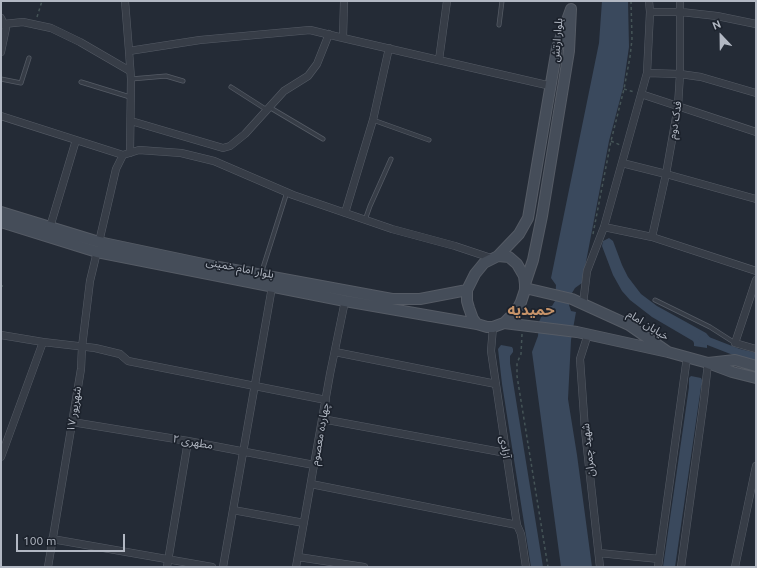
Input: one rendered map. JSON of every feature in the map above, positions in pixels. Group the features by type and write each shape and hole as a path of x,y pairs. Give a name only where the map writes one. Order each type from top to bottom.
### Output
{"main road":[{"name":"بلوار ارتش","path":"494,257 519,234 528,218 557,48 572,5"},
{"name":"بلوار ارتش","path":"525,286 533,260 542,216 569,51 572,5"},
{"name":"بلوار امام خمینی","path":"1,212 50,227 98,247 213,266 392,299 420,299 467,290"},
{"name":"بلوار امام خمینی","path":"1,222 98,247 272,287 477,324"},
{"path":"494,257 509,257 517,264 524,276 525,286 523,296 517,310 504,323 493,327 482,327 473,319 468,308 467,290 475,274 484,263 494,257"},
{"name":"خیابان امام","path":"525,286 572,299 629,325 668,352"},
{"name":"خیابان امام","path":"504,323 588,334 668,352"},
{"path":"668,352 756,378"},
{"path":"708,363 735,360 756,366"}],"street":[{"path":"125,1 131,79 131,121 127,154"},
{"path":"344,1 344,38"},
{"path":"439,60 447,1"},
{"path":"583,304 587,272 604,227 647,73 650,12 649,1"},
{"name":"فدک دوم","path":"652,237 666,174 678,106 680,74 680,1"},
{"path":"650,12 681,12 717,16 756,24"},
{"path":"1,52 6,28 3,21 23,22 51,28 80,42 130,71"},
{"path":"129,51 248,34 310,30 551,86"},
{"path":"131,121 223,148 230,146 245,134 284,91 308,76 317,64 330,34"},
{"path":"345,213 373,120 389,48"},
{"path":"647,73 680,74 701,77 756,93"},
{"path":"641,94 756,132"},
{"path":"1,116 76,140 127,154 138,150 181,153 214,161 287,192 345,213 392,229 494,257"},
{"path":"50,227 76,140"},
{"name":"۱۷ شهریور","path":"48,567 80,369 90,281 116,170 127,154"},
{"path":"622,163 756,199"},
{"path":"604,227 652,237 756,271"},
{"path":"756,280 735,343 756,349"},
{"path":"223,567 272,287"},
{"name":"چهارده معصوم","path":"296,567 345,301"},
{"name":"آزادی","path":"493,327 491,351 517,526 521,534 526,567"},
{"name":"شهید چمران","path":"588,334 580,359 585,430 600,567"},
{"path":"1,335 95,348 120,354 128,361 326,400"},
{"path":"1,457 43,342"},
{"path":"335,352 496,384"},
{"path":"658,567 687,357"},
{"path":"681,567 708,363"},
{"path":"322,420 506,454"},
{"name":"مطهری ۲","path":"72,422 188,441 314,465"},
{"path":"167,563 188,441"},
{"path":"735,567 756,466"},
{"path":"311,484 517,526"},
{"path":"233,510 304,523"},
{"path":"52,539 167,563 212,567"},
{"path":"599,553 659,559"},
{"path":"298,557 364,567"}],"lane":[{"path":"499,25 502,1"},
{"path":"1,79 21,83 29,58"},
{"path":"131,79 166,76 183,81"},
{"path":"81,82 131,97"},
{"path":"231,87 323,139"},
{"path":"373,120 429,140"},
{"path":"366,220 370,206 391,159"},
{"path":"260,275 287,192"},
{"path":"655,300 710,327 735,343"}],"path":[{"path":"34,25 42,1"},
{"path":"593,234 611,142 624,90 632,39 631,1"},
{"path":"624,90 641,94"},
{"path":"611,142 626,146"},
{"path":"523,325 521,354 517,363 517,376 548,567"}],"water":[{"path":"602,1 628,1 629,47 623,88 609,141 582,283 575,288 572,293 569,305 571,311 576,312 571,340 568,399 592,567 561,567 532,352 538,336 539,322 546,306 552,306 555,301 556,285 551,278 599,43"},
{"path":"609,238 613,241 628,277 641,294 657,306 706,333 713,341 712,344 707,345 707,348 694,346 693,341 652,317 630,300 622,291 613,275 602,246 603,241"},
{"path":"501,345 512,347 513,349 510,356 510,363 543,567 531,567 502,384 498,349"},
{"path":"691,376 701,378 703,382 701,387 675,567 663,567 689,387 689,378"}],"waterway":[{"path":"703,339 739,353 756,357"}],"district":[{"name":"حمیدیه","path":"531,310"}]}
